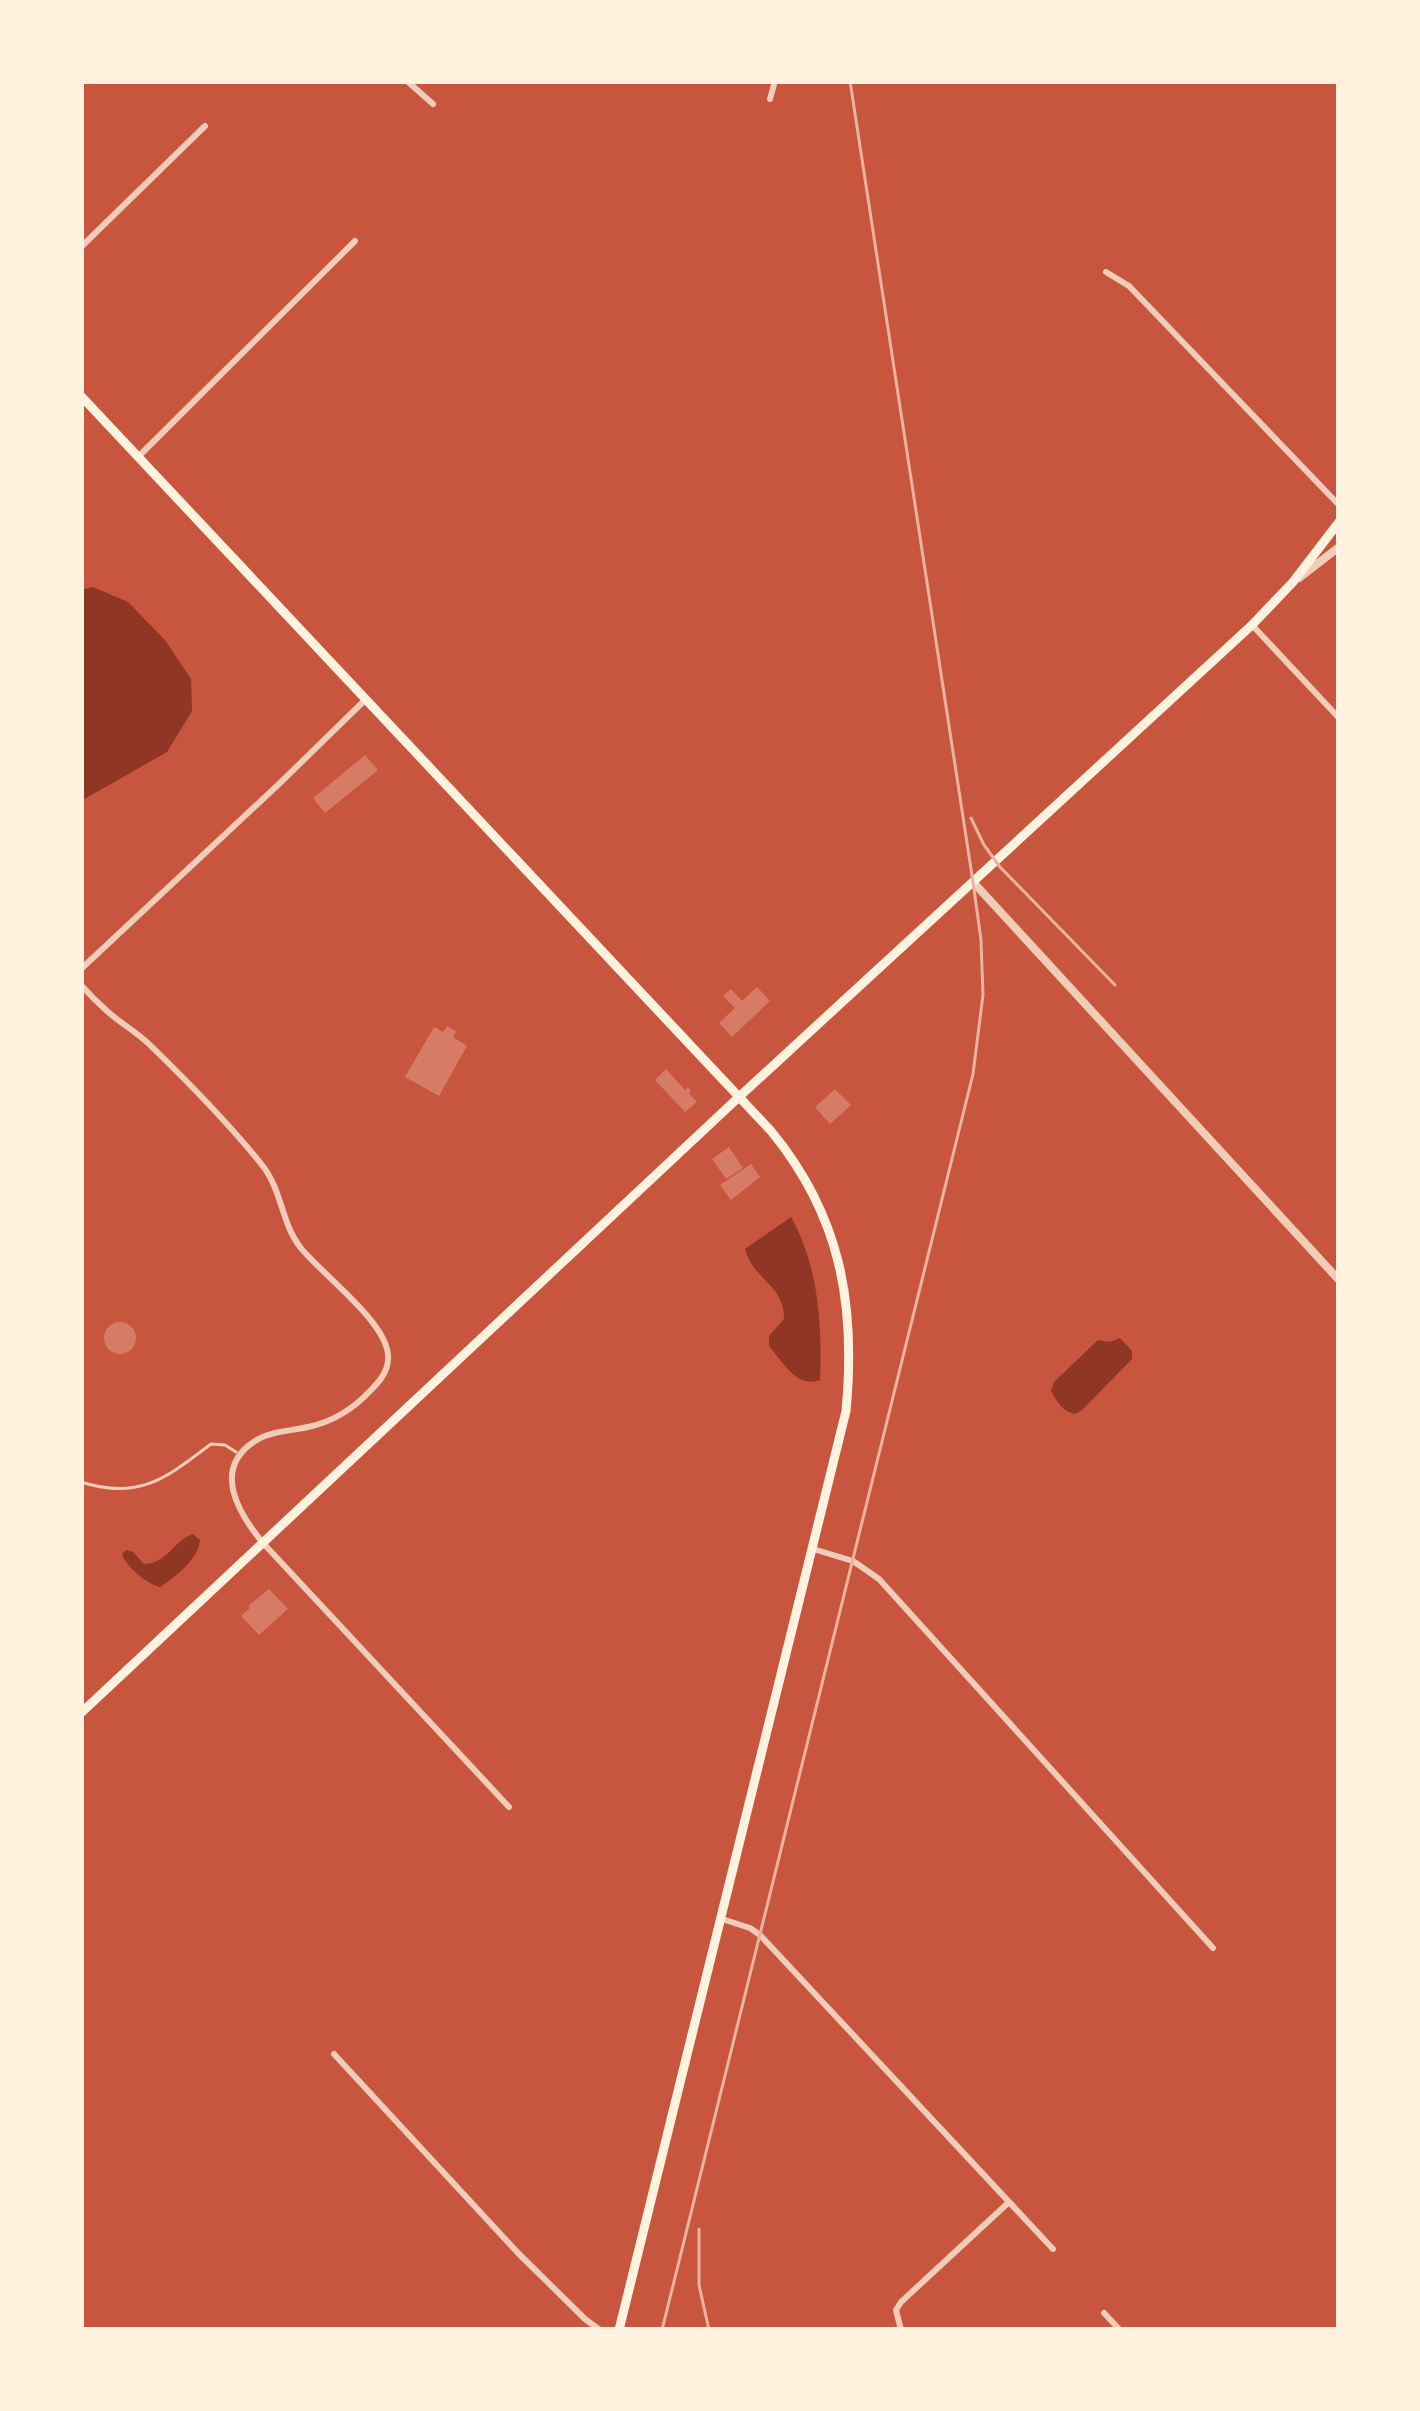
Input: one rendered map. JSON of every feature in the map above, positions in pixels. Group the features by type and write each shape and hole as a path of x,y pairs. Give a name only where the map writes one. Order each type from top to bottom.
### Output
{"main road":[{"path":"81,396 778,1139 817,1203 839,1262 850,1334 846,1411 619,2330"},
{"path":"81,1713 1252,625 1339,522"}],"street":[{"path":"406,81 433,104"},
{"path":"770,99 775,81"},
{"path":"81,247 205,126"},
{"path":"137,457 355,242"},
{"path":"1106,272 1129,286 1339,506"},
{"path":"1293,582 1339,547"},
{"path":"1252,625 1339,718"},
{"path":"81,969 364,700"},
{"path":"973,883 1339,1280"},
{"path":"81,985 151,1046 257,1159 274,1184 295,1240 385,1340 388,1357 380,1381 344,1412 249,1445 233,1475 235,1503 263,1543 508,1808"},
{"path":"813,1549 854,1561 880,1580 1213,1948"},
{"path":"722,1919 760,1935 1053,2249"},
{"path":"334,2054 518,2253 600,2330"},
{"path":"901,2330 896,2310 905,2298 1009,2202"},
{"path":"1104,2313 1120,2330"}],"lane":[{"path":"81,1482 118,1489 148,1485 173,1474 215,1443 241,1456"}],"shaded area":[{"path":"93,587 128,602 165,640 191,679 192,711 167,752 81,801 81,590"},
{"path":"791,1217 808,1256 817,1297 820,1380 812,1382 791,1372 769,1346 769,1336 784,1319 783,1308 745,1249"},
{"path":"1120,1338 1132,1351 1132,1359 1082,1410 1075,1414 1063,1408 1051,1391 1054,1382 1098,1340"},
{"path":"193,1534 200,1540 191,1561 160,1587 138,1574 122,1554 133,1552 144,1564 152,1563"}],"building":[{"path":"365,755 378,770 325,813 313,798"},
{"path":"757,987 770,1001 732,1037 719,1023 735,1008 723,996 731,989 742,1001"},
{"path":"447,1026 467,1046 439,1096 405,1077 434,1027 443,1032"},
{"path":"666,1069 685,1090 688,1087 697,1102 685,1112 655,1080"},
{"path":"835,1089 851,1105 830,1124 815,1107"},
{"path":"729,1147 743,1168 726,1179 712,1159"},
{"path":"751,1164 760,1177 731,1200 720,1185"},
{"path":"120,1322 131,1327 136,1338 131,1349 120,1354 109,1349 104,1338 109,1327"},
{"path":"269,1589 288,1609 259,1635 241,1616"}],"railway":[{"path":"662,2330 973,1074 983,995 973,882 850,81"},
{"path":"971,818 1000,867 1115,985"},
{"path":"699,2229 699,2285 709,2330"}]}
